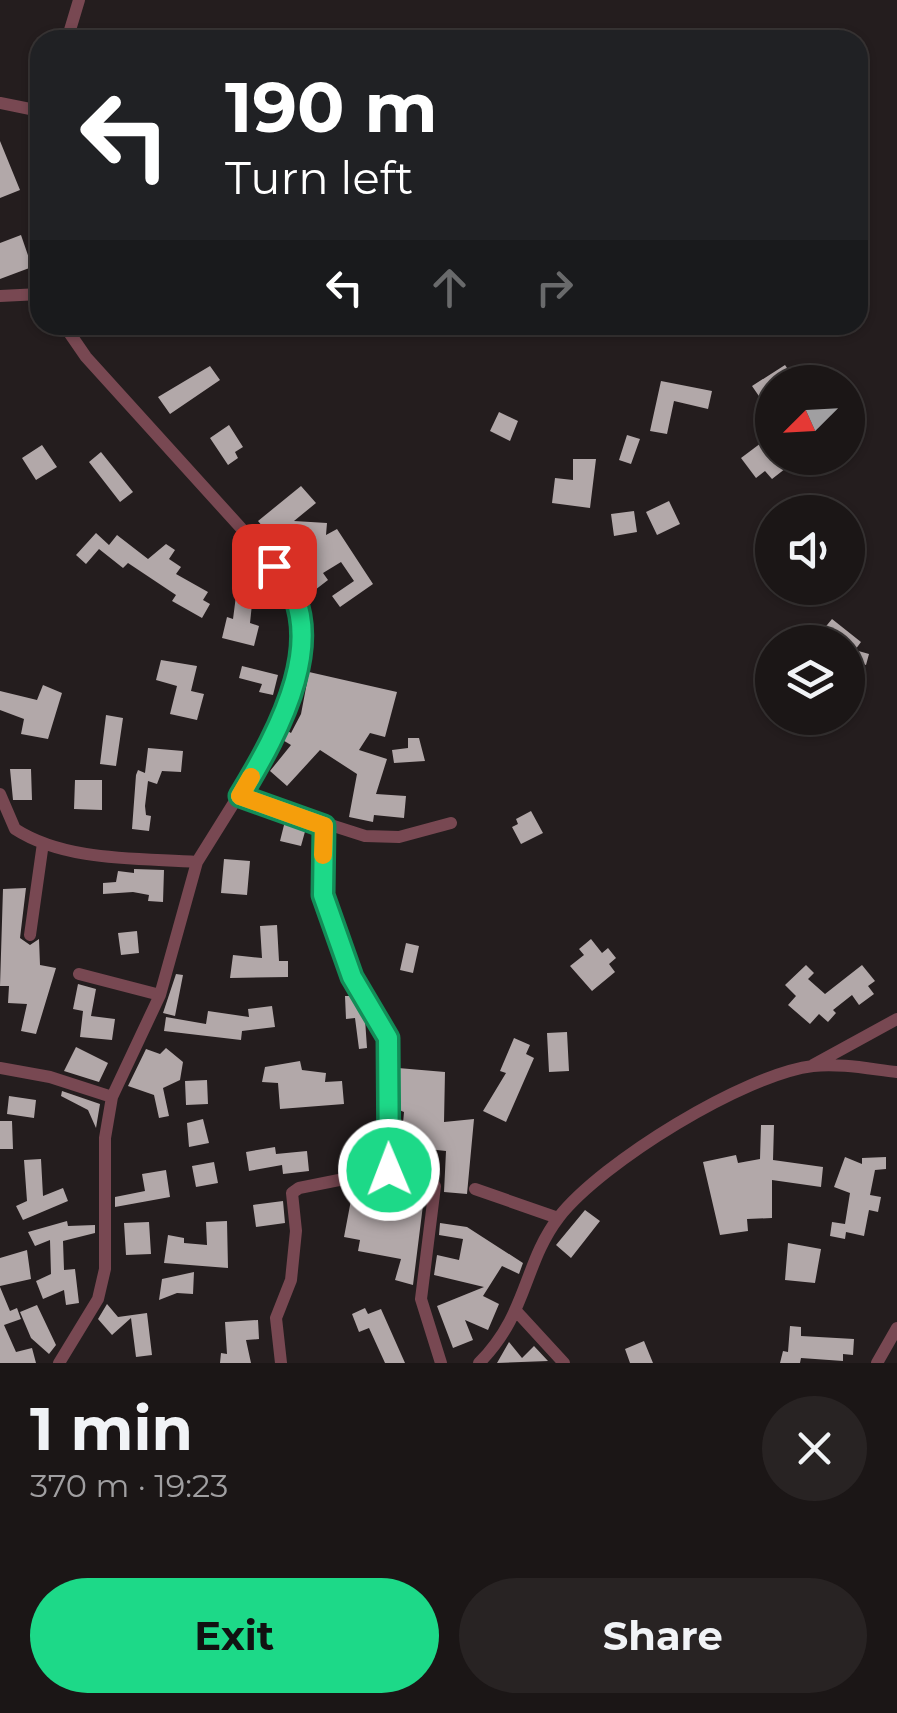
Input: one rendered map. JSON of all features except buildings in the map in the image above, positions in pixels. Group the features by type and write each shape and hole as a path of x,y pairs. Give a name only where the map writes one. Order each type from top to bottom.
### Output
{"street":[{"path":"70,30 79,0"},
{"path":"0,103 30,109"},
{"path":"0,296 30,294"},
{"path":"59,1363 94,1308 105,1269 105,1138 112,1098 160,995 197,862 240,796 290,697 299,656 300,603 289,581 86,357 71,335"},
{"path":"0,794 15,829 43,843 108,856 197,862"},
{"path":"240,796 324,826 379,838 452,823"},
{"path":"324,826 323,895 352,977 388,1038 389,1170"},
{"path":"30,936 43,843"},
{"path":"79,974 160,995"},
{"path":"479,1363 518,1313 558,1218 633,1149 758,1082 811,1066 897,1020"},
{"path":"811,1066 897,1072"},
{"path":"0,1068 50,1077 112,1098"},
{"path":"282,1363 276,1318 291,1280 296,1231 292,1193 389,1170 426,1174 435,1186 421,1299 440,1363"},
{"path":"475,1189 558,1218"},
{"path":"518,1313 564,1363"},
{"path":"877,1363 897,1328"}],"slow traffic":[{"path":"251,777 240,796 324,826 323,855"}],"route":[{"path":"274,566 289,581 300,603 299,656 290,697 240,796 324,826 323,895 352,977 388,1038 389,1170"}]}
